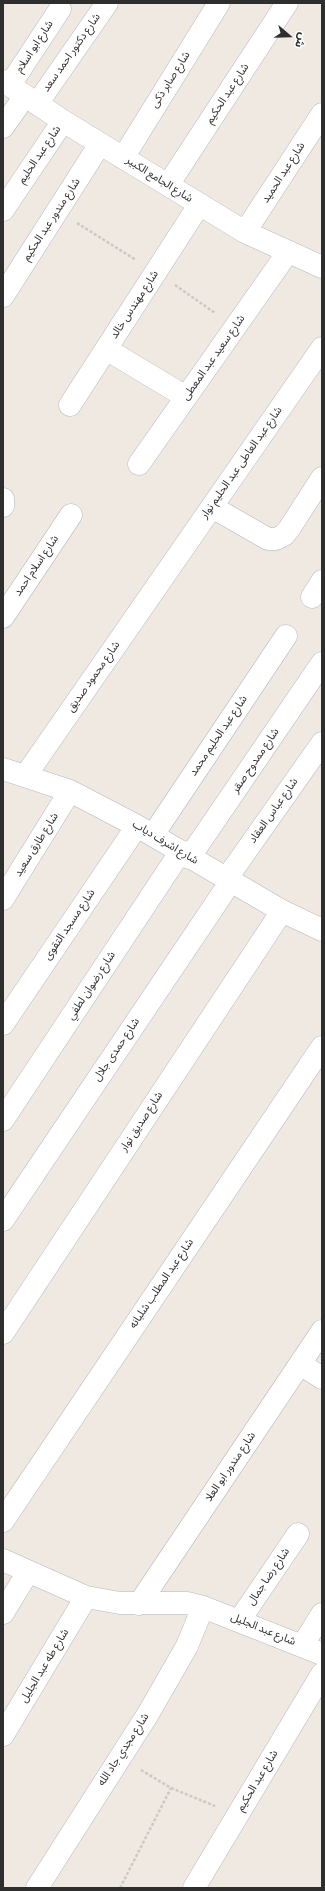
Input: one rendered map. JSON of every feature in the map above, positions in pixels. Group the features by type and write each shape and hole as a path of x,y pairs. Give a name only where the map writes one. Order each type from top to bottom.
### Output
{"street":[{"name":"شارع دكتور احمد سعد","path":"19,92 107,3"},
{"name":"شارع صابر ذكى","path":"123,158 219,3"},
{"name":"شارع عبد الحكيم","path":"168,185 287,3"},
{"name":"شارع ابو اسلام","path":"19,92 60,9"},
{"name":"شارع الجامع الكبير","path":"19,92 100,144 246,232 288,252 321,264"},
{"path":"3,127 19,92"},
{"name":"شارع عبد الحميد","path":"246,232 322,114"},
{"name":"شارع عبد الحليم","path":"3,210 63,121"},
{"name":"شارع مندور عبد الحكيم","path":"3,296 100,144"},
{"name":"شارع مهندس خالد","path":"70,405 199,204"},
{"name":"شارع سعيد عبد المعطى","path":"139,464 288,252"},
{"name":"شارع عبد العاطى عبد الحليم نوار","path":"162,579 322,348"},
{"path":"106,349 186,397"},
{"path":"212,507 268,540 276,539 284,535 289,529 322,478"},
{"path":"3,499 3,506"},
{"name":"شارع اسلام احمد","path":"3,617 71,515"},
{"name":"شارع محمود صديق","path":"26,775 162,579"},
{"name":"شارع عبد الحليم محمد","path":"145,831 286,636"},
{"name":"شارع ممدوح صقر","path":"185,855 322,663"},
{"name":"شارع عباس العقاد","path":"229,880 322,744"},
{"name":"شارع اشرف دياب","path":"3,769 26,775 70,791 145,831 282,911 322,930"},
{"name":"شارع طارق سعيد","path":"3,899 70,791"},
{"name":"شارع مسجد التقوى","path":"3,1024 145,831"},
{"name":"شارع رضوان لطفي","path":"3,1120 185,855"},
{"name":"شارع حمدى جلال","path":"3,1220 229,880"},
{"name":"شارع صديق نوار","path":"3,1333 282,911"},
{"name":"شارع عبد المطلب شلبانه","path":"3,1521 322,1047"},
{"name":"شارع مندور ابو العلا","path":"139,1604 322,1331"},
{"path":"300,1364 322,1378"},
{"name":"شارع رضا جمال","path":"239,1621 298,1534"},
{"name":"شارع عبد الجليل","path":"3,1560 86,1597 120,1603 187,1603 204,1607 322,1654"},
{"path":"3,1613 28,1572"},
{"name":"شارع طه عبد الجليل","path":"3,1735 86,1597"},
{"name":"شارع مجدي جاد الله","path":"37,1888 119,1757 148,1714 187,1646 204,1607"},
{"path":"302,1646 322,1614"},
{"name":"شارع عبد الحكيم","path":"194,1888 322,1674"}],"path":[{"path":"58,210 156,272 236,327"},
{"path":"119,1757 171,1788 238,1815"},
{"path":"120,1888 171,1788"}]}
